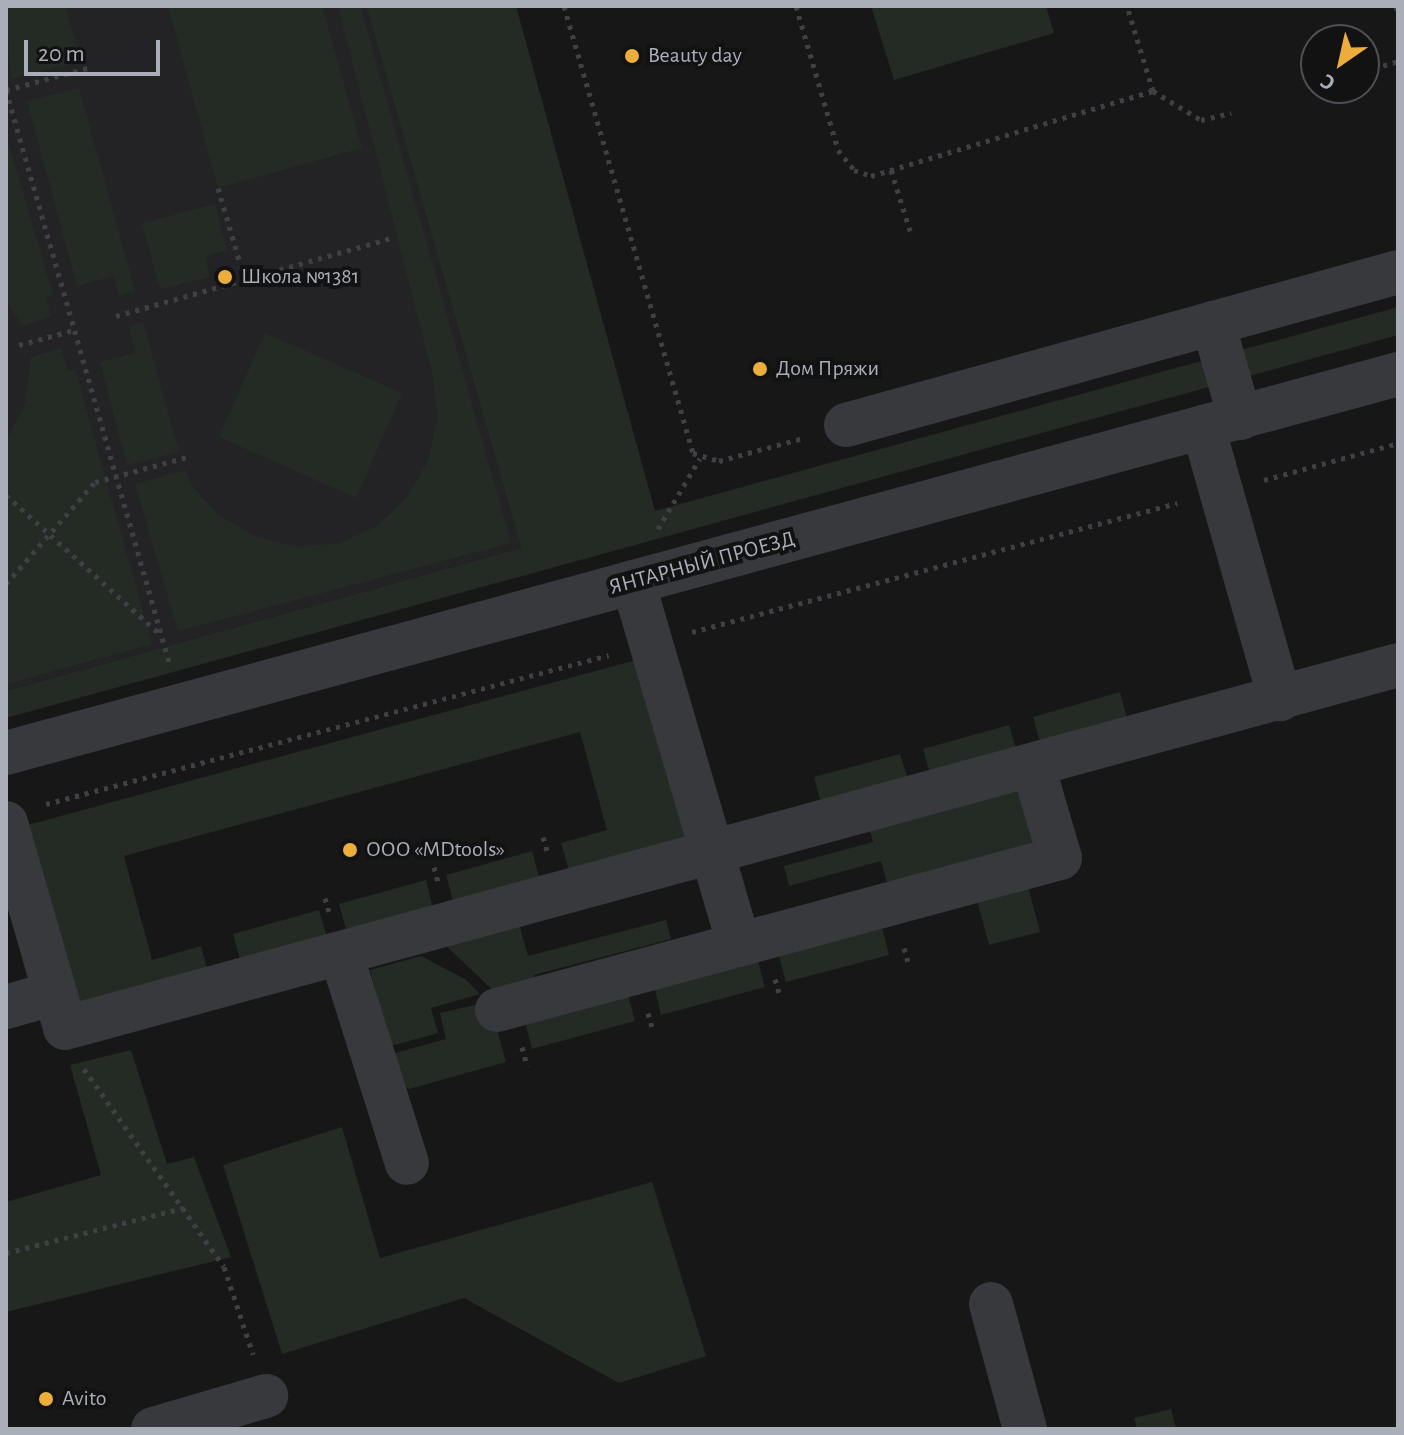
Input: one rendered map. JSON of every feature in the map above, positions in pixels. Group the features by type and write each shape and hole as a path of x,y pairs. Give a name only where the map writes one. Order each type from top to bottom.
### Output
{"street":[{"path":"846,425 1398,272"},
{"path":"1213,323 1221,422 1221,492 1280,699"},
{"name":"ЯНТАРНЫЙ ПРОЕЗД","path":"6,753 1398,374"},
{"path":"633,582 739,945"},
{"path":"6,1007 60,1010 341,954 1398,665"},
{"path":"497,1010 1060,858 1033,766"},
{"path":"21,815 60,1010"},
{"path":"341,954 407,1163"},
{"path":"991,1304 1025,1429"},
{"path":"153,1429 266,1396"}],"path":[{"path":"564,6 693,453 719,461 846,425"},
{"path":"796,6 843,159 871,176 1153,91"},
{"path":"1127,6 1153,91 1201,120 1231,113"},
{"path":"1396,6 1398,13"},
{"path":"91,67 6,90 182,704"},
{"path":"891,170 912,237"},
{"path":"218,188 245,280"},
{"path":"116,316 389,239"},
{"path":"19,345 74,330"},
{"path":"21,815 1398,443"},
{"path":"6,584 95,482 191,456"},
{"path":"6,495 162,635"},
{"path":"60,1010 76,1058 224,1267 266,1396"},
{"path":"6,1253 183,1208"}],"shaded area":[{"name":"Школа №1381","path":"6,6 366,6 521,548 6,691"},
{"path":"6,6 65,6 81,61 11,79"},
{"path":"168,6 322,6 362,148 218,188"},
{"path":"338,6 360,6 511,543 178,631 135,484 186,470 190,483 218,515 257,537 296,547 340,543 375,527 406,499 429,459 437,418 433,376"},
{"path":"366,6 516,6 655,511 1398,307 1398,335 6,718 6,691 521,548"},
{"path":"871,6 1046,6 1054,33 894,80"},
{"path":"79,88 135,291 119,296 114,276 77,286 27,101"},
{"path":"6,134 53,295 45,297 51,317 22,326 6,300"},
{"path":"215,204 227,250 205,256 210,277 160,289 142,223"},
{"path":"143,322 179,452 127,465 100,362 135,353 129,326"},
{"path":"265,333 402,393 356,498 219,437"},
{"path":"61,348 68,371 75,369 152,644 6,684 6,440 25,405 31,357"},
{"path":"640,659 690,845 571,877 561,843 607,830 580,732 124,856 152,960 201,946 208,972 74,1008 24,826"},
{"path":"1120,692 1129,725 1042,749 1033,717"},
{"path":"1009,725 1019,758 932,781 923,749"},
{"path":"900,754 910,786 823,810 814,777"},
{"path":"1037,780 1057,847 890,894 881,861 789,886 784,866 873,842 869,826"},
{"path":"532,851 541,884 455,908 446,875"},
{"path":"426,880 434,913 348,936 339,904"},
{"path":"1027,883 1040,932 989,945 976,896"},
{"path":"319,910 329,943 242,967 233,934"},
{"path":"880,918 889,955 786,982 776,945"},
{"path":"518,920 528,956 666,920 671,939 534,975 537,989 500,997 439,939"},
{"path":"755,950 765,987 661,1015 652,977"},
{"path":"421,956 465,979 480,994 431,1008 438,1033 391,1046 370,970"},
{"path":"625,984 635,1021 532,1049 522,1011"},
{"path":"475,1005 494,1019 506,1062 409,1089 399,1082 392,1054 446,1039 440,1013"},
{"path":"131,1050 167,1164 194,1157 231,1257 6,1312 6,1202 101,1175 70,1065"},
{"path":"342,1127 380,1258 652,1182 706,1356 619,1383 464,1298 282,1354 223,1165"},
{"path":"1171,1409 1176,1429 1137,1429 1134,1418"}],"place":[{"name":"Beauty day","path":"632,56"},
{"name":"Школа №1381","path":"225,277"},
{"name":"Дом Пряжи","path":"760,369"},
{"name":"ООО «MDtools»","path":"350,850"},
{"name":"Avito","path":"46,1399"}]}
